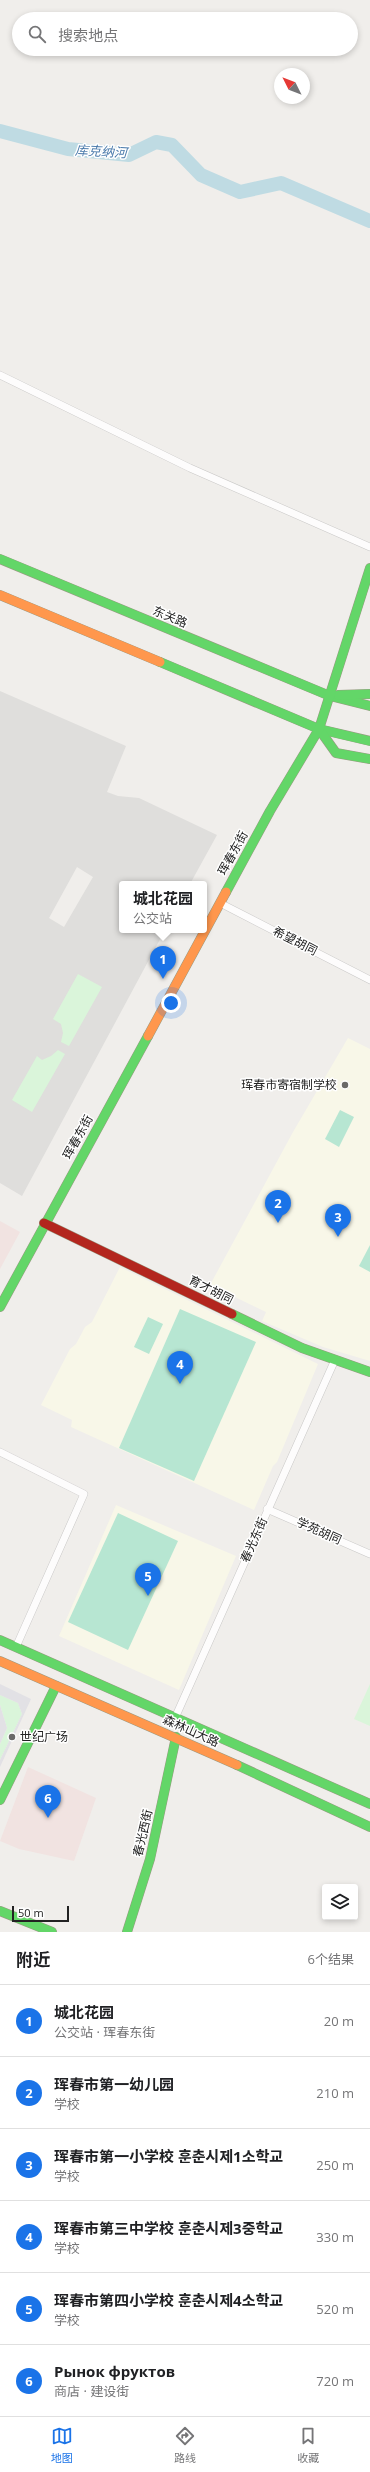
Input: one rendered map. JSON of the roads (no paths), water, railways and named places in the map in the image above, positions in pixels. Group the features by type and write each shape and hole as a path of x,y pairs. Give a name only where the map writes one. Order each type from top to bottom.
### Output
{"main road":[{"name":"东关路","path":"0,559 330,696 370,706"},
{"name":"珲春东街","path":"207,927 270,811 319,729 370,568"},
{"path":"0,595 319,729 370,741"},
{"name":"东关路","path":"330,696 364,692 370,694"},
{"path":"319,729 336,753 370,758"},
{"name":"珲春东街","path":"0,1307 44,1223 204,933"},
{"name":"育才胡同","path":"44,1223 193,1294 308,1352 334,1362 370,1372"},
{"name":"森林山大路","path":"0,1640 370,1804"},
{"name":"森林山大路","path":"0,1661 176,1737 370,1827"},
{"path":"0,1800 56,1686"},
{"name":"春光西街","path":"127,1932 150,1859 176,1737"},
{"path":"0,1911 52,1932"}],"street":[{"path":"0,375 190,468 370,547"},
{"name":"希望胡同","path":"220,903 370,979"},
{"name":"春光东街","path":"175,1718 334,1362"},
{"path":"0,1452 84,1494 16,1647"},
{"name":"学苑胡同","path":"268,1509 370,1554"}],"waterway":[{"name":"库克纳河","path":"0,131 68,149 129,155 156,142 172,145 201,175 240,192 281,183 370,221"}],"place":[{"name":"城北花园","path":"163,979"},
{"name":"珲春市寄宿制学校","path":"345,1085"},
{"name":"珲春市第一幼儿园","path":"278,1223"},
{"name":"珲春市第一小学校 훈춘시제1소학교","path":"338,1237"},
{"name":"珲春市第三中学校 훈춘시제3중학교","path":"180,1384"},
{"name":"珲春市第四小学校 훈춘시제4소학교","path":"148,1596"},
{"name":"世纪广场","path":"12,1737"},
{"name":"Рынок фруктов","path":"48,1818"}]}
